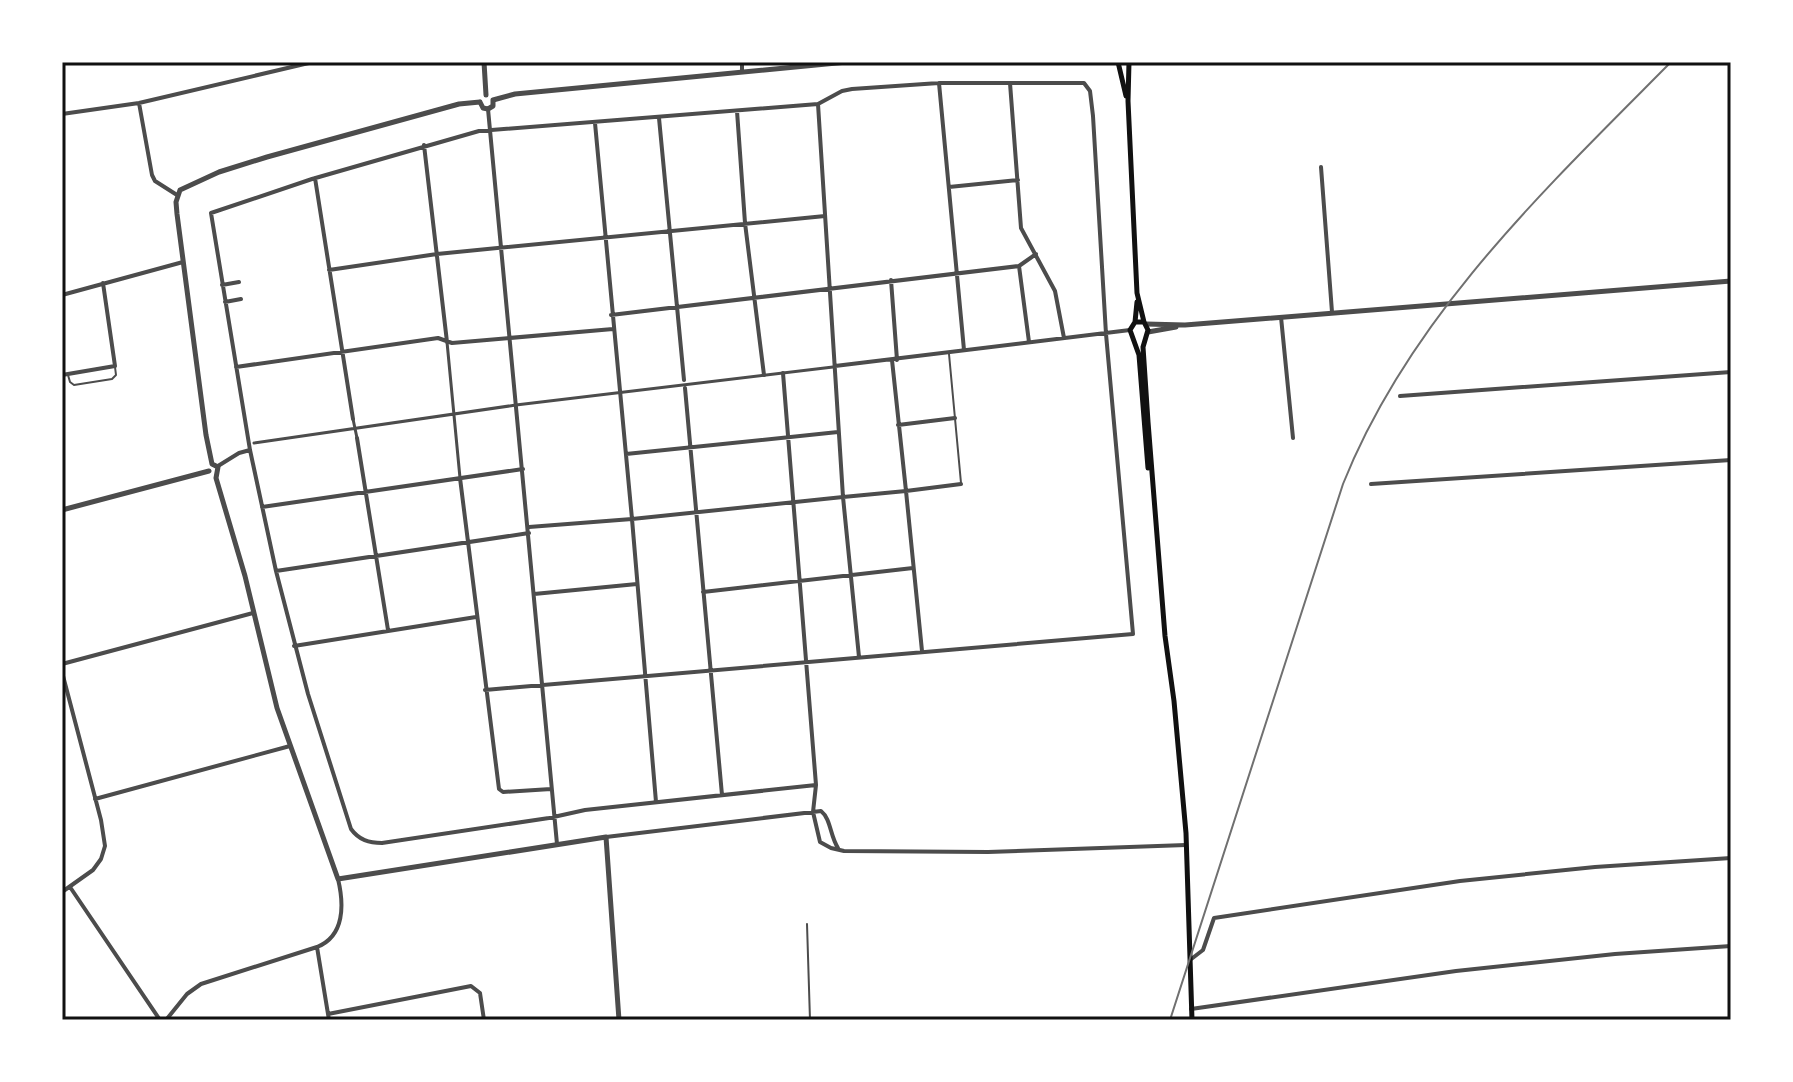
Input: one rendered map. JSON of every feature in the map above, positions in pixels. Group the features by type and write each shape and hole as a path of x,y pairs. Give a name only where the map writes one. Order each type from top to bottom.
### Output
{"main road":[{"path":"1118,62 1128,101"},
{"path":"1129,62 1137,297 1135,322 1130,330 1139,355 1144,434 1154,498"},
{"path":"1137,297 1147,334 1143,347 1154,498 1165,636 1180,756 1192,1020"},
{"path":"1135,322 1145,323"},
{"path":"1134,337 1141,339 1147,334"}],"street":[{"path":"62,114 139,103 313,62"},
{"path":"177,195 193,182 267,157 459,104 480,102 486,95 484,62"},
{"path":"742,62 742,70"},
{"path":"493,100 515,94 847,62"},
{"path":"485,690 1133,634 1106,334 1093,116 1088,87 1076,82 939,83 852,89 818,104 489,130 424,145 211,213 250,450 276,571 294,646 351,829 363,840 382,843 554,818 585,810 816,785"},
{"path":"939,83 964,350"},
{"path":"1010,83 1021,228 1055,291 1064,338"},
{"path":"486,95 493,100"},
{"path":"488,109 493,106 493,100"},
{"path":"480,102 483,108 488,109"},
{"path":"139,103 152,175 155,181 177,195"},
{"path":"818,104 838,432 859,657"},
{"path":"488,109 557,844"},
{"path":"737,111 745,223 764,375"},
{"path":"659,118 722,795"},
{"path":"595,122 656,802"},
{"path":"424,145 466,541 500,790 551,789"},
{"path":"1321,167 1332,312"},
{"path":"315,178 388,630"},
{"path":"949,187 1018,180"},
{"path":"166,1020 187,994 201,984 329,941 340,921 342,903 338,879 290,746 264,662 206,435 177,195"},
{"path":"329,270 500,247 825,216"},
{"path":"611,315 1019,266 1036,254"},
{"path":"62,295 183,262"},
{"path":"1019,266 1029,342"},
{"path":"891,280 898,425 922,651"},
{"path":"1145,323 1185,325 1731,281"},
{"path":"222,285 239,282"},
{"path":"65,374 115,366 103,283"},
{"path":"225,302 241,299"},
{"path":"1281,317 1293,438"},
{"path":"1147,334 1185,325"},
{"path":"236,367 438,338 447,342 613,329"},
{"path":"254,443 620,391 1130,330"},
{"path":"1400,396 1731,372"},
{"path":"783,373 808,662 816,785 813,812 820,842 840,849 988,852 1186,845"},
{"path":"898,425 955,418"},
{"path":"626,454 838,432"},
{"path":"62,510 214,469 239,453 250,450"},
{"path":"1371,484 1731,460"},
{"path":"262,507 523,469"},
{"path":"276,571 529,530 961,484"},
{"path":"703,592 913,568"},
{"path":"534,594 637,584"},
{"path":"62,664 253,613"},
{"path":"294,646 476,617"},
{"path":"62,672 105,846 93,870 62,892"},
{"path":"95,799 290,746"},
{"path":"338,879 606,837 821,811 840,849"},
{"path":"606,837 619,1020"},
{"path":"1190,960 1203,950 1214,918 1460,881 1595,867 1731,858"},
{"path":"70,887 160,1020"},
{"path":"1191,1009 1456,971 1615,954 1731,946"},
{"path":"317,947 329,1017 471,986 480,993 484,1020"}],"lane":[{"path":"949,353 961,484"},
{"path":"65,374 74,385 112,379 116,375 115,366"},
{"path":"807,924 810,1020"}],"railway":[{"path":"1170,1020 1343,484 1371,423 1405,365 1485,257 1576,157 1671,62"}]}
